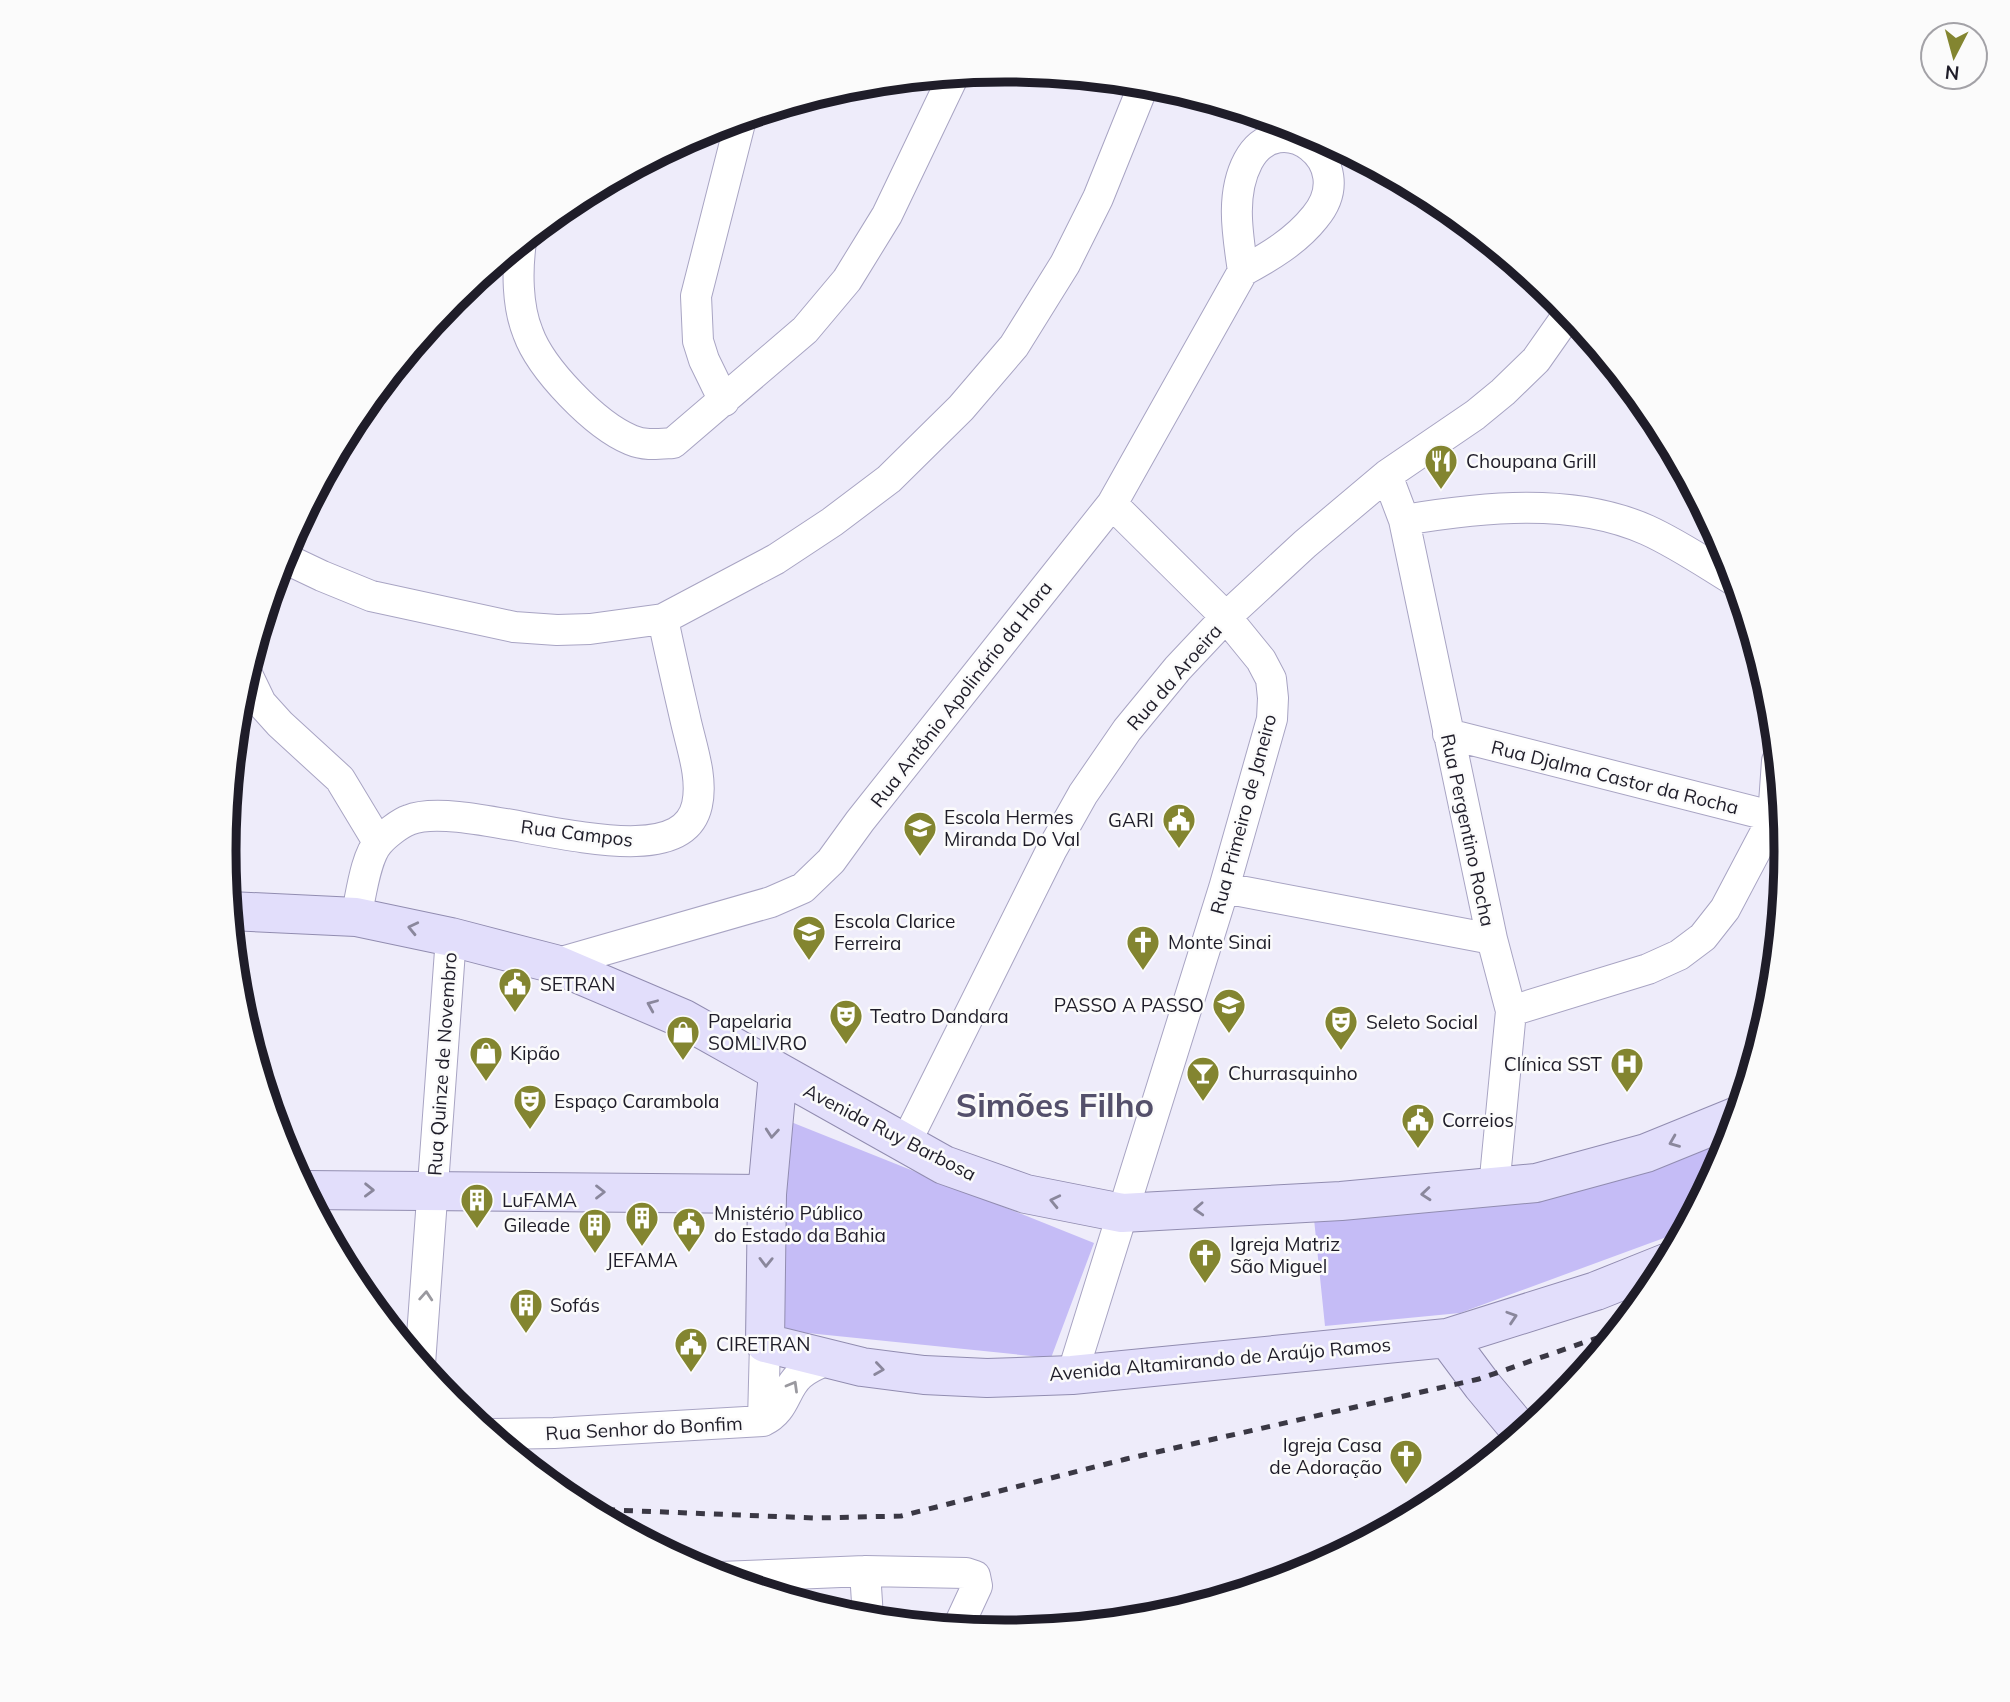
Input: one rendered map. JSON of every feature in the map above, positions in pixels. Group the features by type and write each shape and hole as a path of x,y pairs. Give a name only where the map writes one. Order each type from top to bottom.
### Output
{"main road":[{"name":"Avenida Ruy Barbosa","path":"239,911 356,917 451,937 555,964 684,1019 944,1165 999,1186 1064,1203 1122,1213 1341,1201 1536,1183 1633,1157 1724,1121"},
{"path":"765,1343 767,1194 778,1073"},
{"path":"316,1190 767,1194"},
{"name":"Avenida Altamirando de Araújo Ramos","path":"765,1343 862,1367 924,1375 987,1378 1072,1375 1447,1338 1596,1291 1649,1270"},
{"path":"1447,1338 1515,1426"}],"street":[{"path":"519,255 521,303 527,333 548,369 611,430 649,445 673,443 805,330 847,279 887,215 949,85"},
{"path":"293,562 371,596 514,627 557,630 590,629 663,618 776,559 832,522 889,479 961,408 1014,346 1065,264 1098,198 1140,95"},
{"path":"724,401 698,341 696,296 738,131"},
{"name":"Rua Antônio Apolinário da Hora","path":"555,964 771,902 803,888 831,861 1112,504 1243,271"},
{"name":"Rua da Aroeira","path":"905,1144 1051,851 1083,794 1136,720 1178,668 1226,617 1305,544 1387,475 1475,415 1503,392 1536,360 1563,322"},
{"name":"Rua Pergentino Rocha","path":"1387,475 1404,520 1492,939 1511,1011 1494,1188"},
{"name":"Rua Primeiro de Janeiro","path":"1072,1375 1224,888 1272,719 1273,698 1271,679 1261,660 1226,617 1112,504"},
{"path":"1404,520 1501,509 1574,510 1612,518 1647,530 1721,573"},
{"name":"Rua Campos","path":"378,842 408,820 436,815 459,816 592,839 646,842 669,838 685,827 697,808 697,777 663,618"},
{"path":"254,688 261,703 280,724 340,779 378,842 370,858 356,917"},
{"name":"Rua Djalma Castor da Rocha","path":"1448,734 1773,816"},
{"path":"1511,1011 1648,969 1679,955 1703,937 1724,909 1773,829"},
{"path":"1224,888 1492,939"},
{"name":"Rua Quinze de Novembro","path":"421,1351 451,937"},
{"name":"Rua Senhor do Bonfim","path":"504,1434 762,1421 765,1343"},
{"path":"762,1421 775,1415 798,1376 830,1359"},
{"path":"864,1571 867,1607"},
{"path":"750,1576 864,1571 966,1573 975,1576 977,1586 962,1618"}],"shaded area":[{"path":"786,1120 1094,1243 1051,1358 778,1330"},
{"path":"1719,1136 1671,1236 1460,1313 1325,1326 1314,1219"}],"railway":[{"path":"610,1510 815,1518 901,1516 1126,1459 1479,1379 1600,1337"}],"place":[{"name":"Choupana Grill","path":"1441,491"},
{"name":"GARI","path":"1179,850"},
{"name":"Escola Hermes Miranda Do Val","path":"920,858"},
{"name":"Escola Clarice Ferreira","path":"809,962"},
{"name":"Monte Sinai","path":"1143,972"},
{"name":"SETRAN","path":"515,1014"},
{"name":"PASSO A PASSO","path":"1229,1035"},
{"name":"Teatro Dandara","path":"846,1046"},
{"name":"Seleto Social","path":"1341,1052"},
{"name":"Papelaria SOMLIVRO","path":"683,1062"},
{"name":"Kipão","path":"486,1083"},
{"name":"Clínica SST","path":"1627,1094"},
{"name":"Churrasquinho","path":"1203,1103"},
{"name":"Espaço Carambola","path":"530,1131"},
{"name":"Correios","path":"1418,1150"},
{"name":"LuFAMA","path":"477,1230"},
{"name":"JEFAMA","path":"642,1248"},
{"name":"Mnistério Público do Estado da Bahia","path":"689,1254"},
{"name":"Gileade","path":"595,1255"},
{"name":"Igreja Matriz São Miguel","path":"1205,1285"},
{"name":"Sofás","path":"526,1335"},
{"name":"CIRETRAN","path":"691,1374"},
{"name":"Igreja Casa de Adoração","path":"1406,1486"}],"district":[{"name":"Simões Filho","path":"1055,1105"}]}
